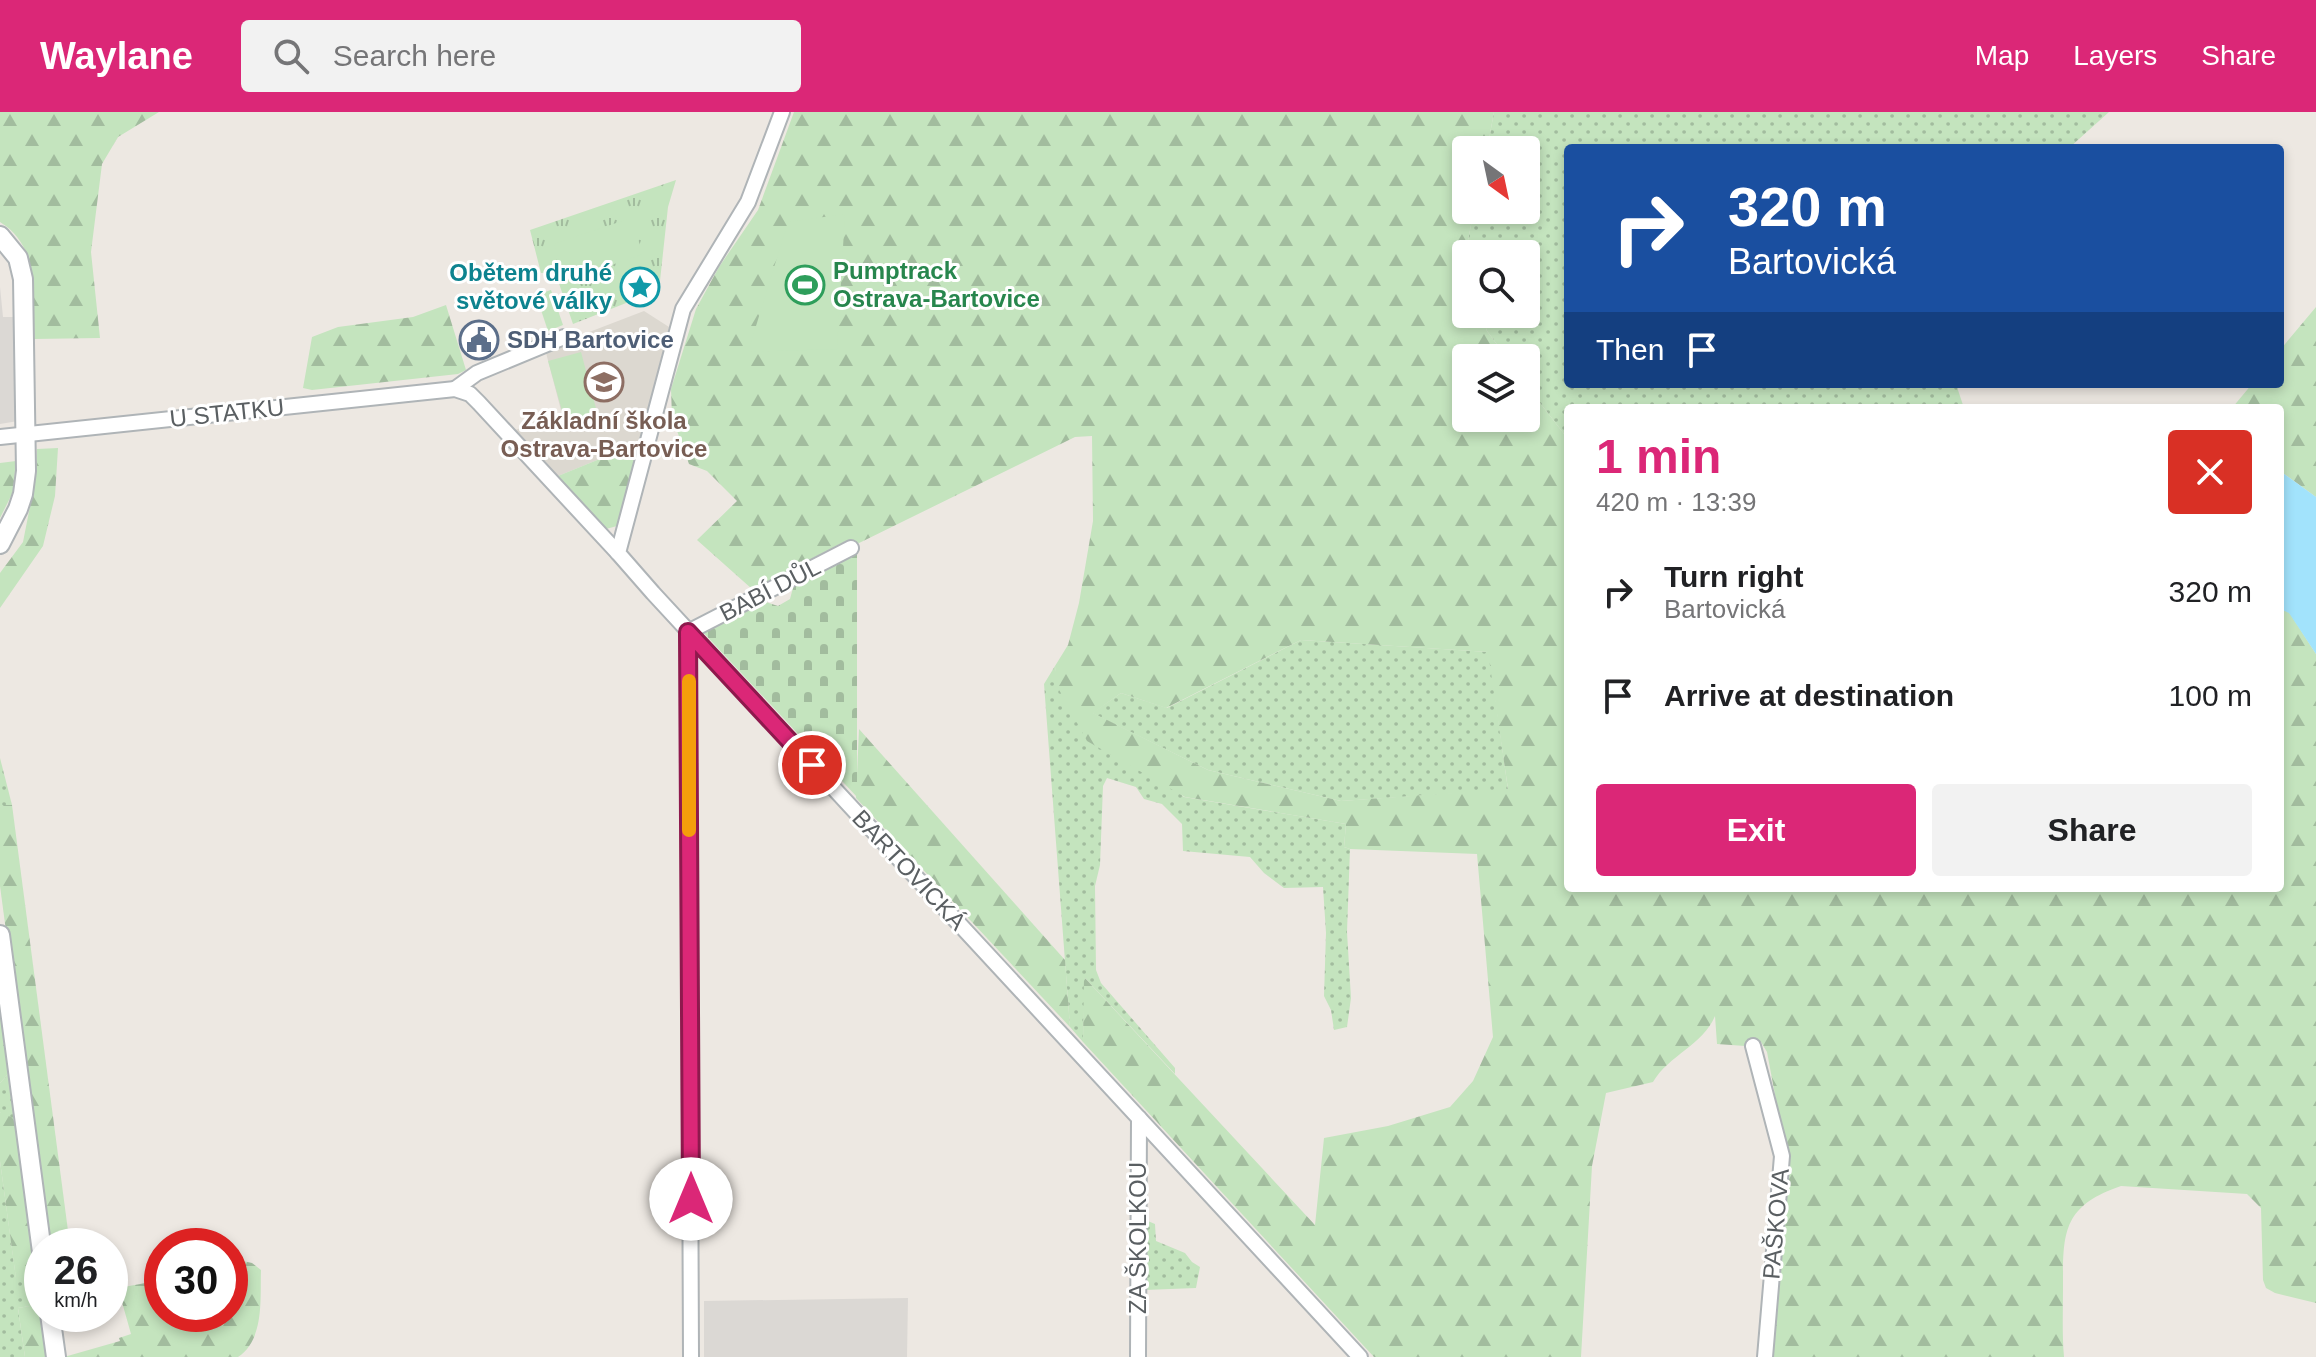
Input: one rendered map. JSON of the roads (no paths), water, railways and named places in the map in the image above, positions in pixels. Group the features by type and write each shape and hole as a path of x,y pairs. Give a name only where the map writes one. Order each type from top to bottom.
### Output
{"street":[{"path":"618,553 683,309 748,202 782,112"},
{"path":"0,236 18,258 23,279 27,434 23,494 0,544"},
{"name":"U STATKU","path":"0,437 455,389 477,373 564,337"},
{"path":"455,389 470,394 479,403 618,553"},
{"name":"BABÍ DŮL","path":"688,632 851,548"},
{"name":"BARTOVICKÁ","path":"618,553 1360,1357"},
{"path":"688,632 691,1357"},
{"path":"0,935 39,1228"},
{"name":"PAŠKOVA","path":"1753,1046 1782,1156 1765,1357"},
{"name":"ZA ŠKOLKOU","path":"1138,1357 1139,1118"},
{"path":"53,1332 56,1357"}],"water":[{"path":"2284,474 2316,497 2316,654 2289,613 2284,611"}],"place":[{"name":"Pumptrack Ostrava-Bartovice","path":"805,285"},
{"name":"Obětem druhé světové války","path":"640,287"},
{"name":"SDH Bartovice","path":"479,340"},
{"name":"Základní škola Ostrava-Bartovice","path":"604,382"}]}
